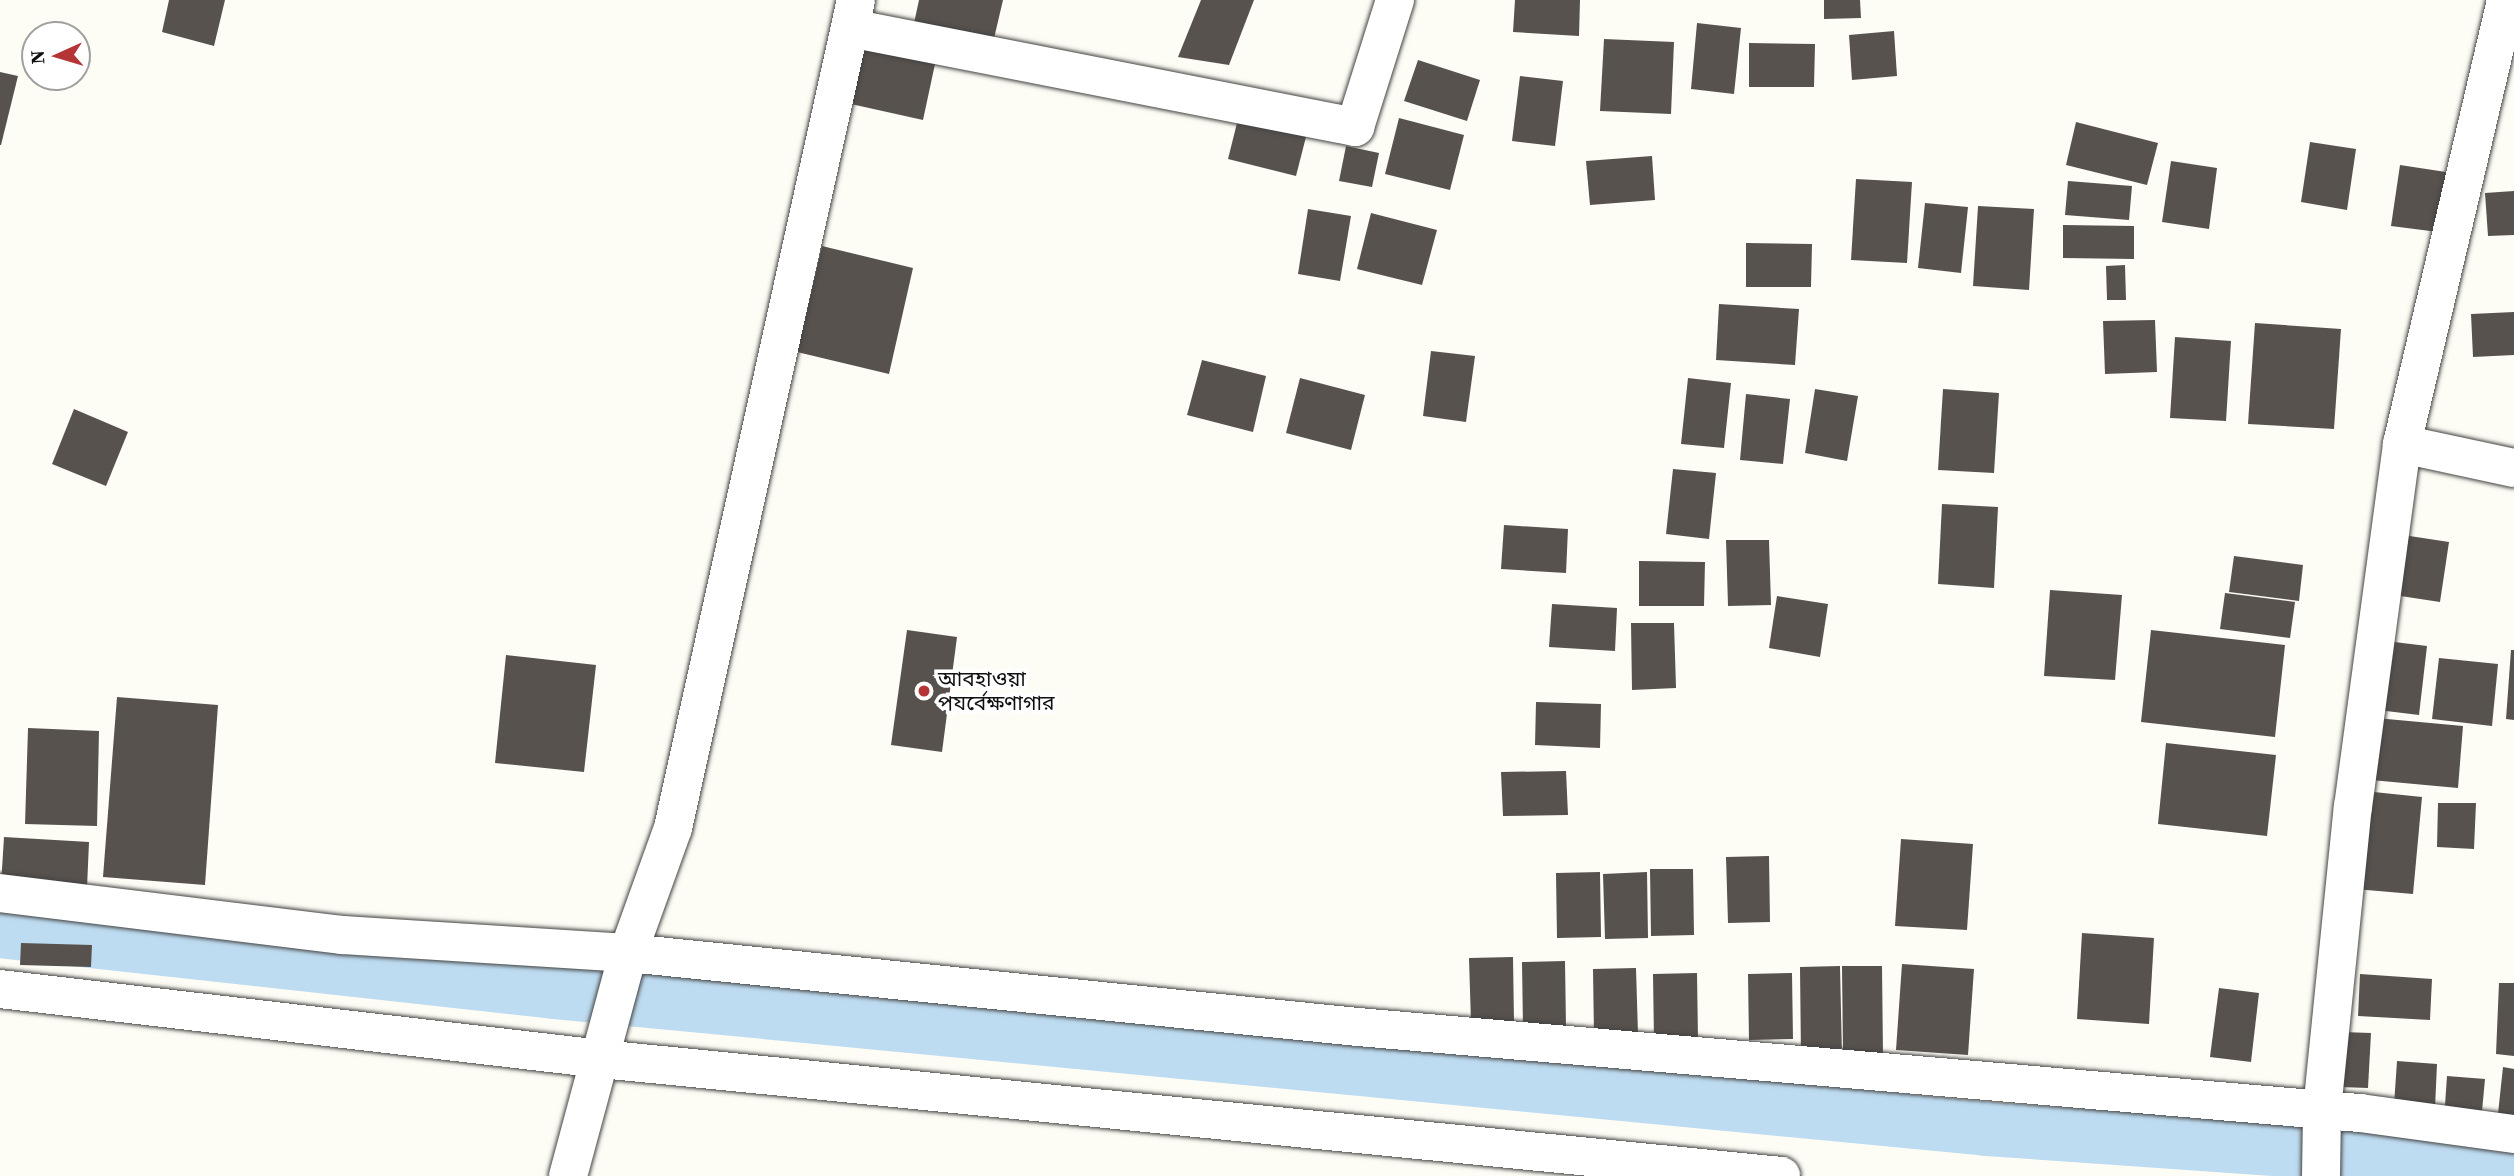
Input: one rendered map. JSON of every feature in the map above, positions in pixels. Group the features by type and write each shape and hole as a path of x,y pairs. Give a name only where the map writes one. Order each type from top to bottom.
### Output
{"street":[{"path":"568,1176 628,953 673,828 853,14 1355,127 1395,0"},
{"path":"2321,1176 2322,1110 2353,807 2402,444 2505,0"},
{"path":"2402,444 2514,468"},
{"path":"0,893 342,935 628,953 1358,1027 2322,1110 2514,1134"},
{"path":"0,989 601,1059 1781,1176"}],"building":[{"path":"169,0 225,0 214,46 162,32"},
{"path":"919,0 1003,0 992,47 913,28"},
{"path":"1201,0 1254,0 1229,65 1178,57"},
{"path":"1515,0 1580,0 1579,36 1513,32"},
{"path":"1824,0 1860,0 1861,18 1824,19"},
{"path":"1697,23 1741,28 1734,94 1691,89"},
{"path":"1894,31 1897,76 1852,80 1849,35"},
{"path":"1604,39 1674,42 1671,114 1600,111"},
{"path":"1749,43 1815,44 1814,87 1749,87"},
{"path":"855,45 935,64 923,120 842,102"},
{"path":"1418,60 1480,80 1467,121 1404,101"},
{"path":"0,72 18,76 1,145 0,145"},
{"path":"1520,76 1563,81 1555,146 1512,141"},
{"path":"1240,111 1308,129 1296,176 1228,159"},
{"path":"1399,118 1464,135 1450,190 1385,174"},
{"path":"2076,122 2158,143 2147,185 2066,165"},
{"path":"2310,142 2356,149 2347,210 2301,202"},
{"path":"1346,146 1379,153 1372,187 1339,181"},
{"path":"1652,156 1655,200 1590,205 1586,161"},
{"path":"2171,161 2217,168 2209,229 2162,222"},
{"path":"2400,165 2446,172 2438,232 2391,226"},
{"path":"1856,179 1912,182 1907,263 1851,260"},
{"path":"2068,181 2132,186 2129,220 2065,215"},
{"path":"2514,191 2514,235 2488,236 2485,193"},
{"path":"1925,203 1968,207 1961,273 1918,268"},
{"path":"1978,206 2034,209 2029,290 1973,286"},
{"path":"1308,209 1351,216 1340,281 1298,274"},
{"path":"1371,213 1437,230 1422,285 1357,269"},
{"path":"2063,225 2134,226 2134,259 2063,258"},
{"path":"1746,243 1812,244 1811,287 1746,287"},
{"path":"822,246 913,268 889,374 797,352"},
{"path":"2125,265 2126,300 2107,300 2106,266"},
{"path":"1719,304 1799,309 1795,365 1716,360"},
{"path":"2514,312 2514,355 2473,357 2471,314"},
{"path":"2155,320 2157,372 2105,374 2103,321"},
{"path":"2255,323 2341,329 2334,429 2248,424"},
{"path":"2175,337 2231,341 2226,421 2170,418"},
{"path":"1431,351 1475,356 1466,422 1423,416"},
{"path":"1202,360 1266,376 1253,432 1187,415"},
{"path":"1300,378 1365,395 1351,450 1286,433"},
{"path":"1688,378 1731,383 1724,448 1681,444"},
{"path":"1815,389 1858,396 1847,461 1805,453"},
{"path":"1943,389 1999,393 1994,473 1938,470"},
{"path":"1746,394 1790,399 1783,464 1740,460"},
{"path":"74,409 128,432 106,486 52,464"},
{"path":"1673,469 1716,473 1709,539 1666,534"},
{"path":"1942,504 1998,507 1994,588 1938,584"},
{"path":"1504,525 1568,529 1566,573 1501,569"},
{"path":"2403,535 2449,542 2440,602 2394,595"},
{"path":"1726,540 1769,540 1771,605 1728,606"},
{"path":"2234,556 2303,565 2299,601 2229,592"},
{"path":"1639,561 1705,562 1704,606 1639,606"},
{"path":"2050,590 2122,595 2115,680 2044,676"},
{"path":"2225,593 2295,602 2290,638 2220,629"},
{"path":"1777,596 1828,604 1820,657 1769,648"},
{"path":"1552,604 1617,608 1615,651 1549,647"},
{"path":"1631,623 1674,623 1676,688 1632,690"},
{"name":"আবহাওয়া পযর্বেক্ষণাগার","path":"907,630 957,637 942,752 891,745"},
{"path":"2151,630 2285,645 2275,737 2141,722"},
{"path":"2386,641 2427,646 2419,715 2378,710"},
{"path":"2511,650 2514,650 2514,720 2506,719"},
{"path":"506,655 596,665 584,772 495,763"},
{"path":"2439,658 2498,664 2492,726 2432,719"},
{"path":"117,697 218,705 205,885 103,877"},
{"path":"1536,702 1601,704 1600,748 1535,745"},
{"path":"2376,718 2463,726 2458,788 2371,780"},
{"path":"28,728 99,731 97,826 25,824"},
{"path":"2166,743 2276,755 2267,836 2158,824"},
{"path":"1566,771 1568,815 1503,816 1501,772"},
{"path":"2364,791 2422,797 2413,894 2355,889"},
{"path":"2438,803 2476,803 2474,849 2437,847"},
{"path":"4,837 89,842 87,888 1,885"},
{"path":"1901,839 1973,844 1967,930 1895,926"},
{"path":"1769,856 1770,922 1728,923 1726,857"},
{"path":"1650,869 1693,869 1694,935 1651,936"},
{"path":"1600,872 1601,937 1557,938 1556,873"},
{"path":"1647,872 1648,938 1605,939 1603,874"},
{"path":"2082,933 2154,938 2149,1024 2077,1019"},
{"path":"21,943 92,945 91,967 20,965"},
{"path":"1513,957 1514,1022 1471,1023 1469,958"},
{"path":"1565,961 1566,1027 1523,1028 1522,962"},
{"path":"1902,964 1974,969 1968,1055 1896,1050"},
{"path":"1840,966 1842,1056 1801,1057 1800,967"},
{"path":"1842,966 1882,966 1883,1055 1843,1055"},
{"path":"1636,968 1638,1034 1594,1035 1593,969"},
{"path":"1697,973 1698,1039 1654,1040 1653,974"},
{"path":"1792,973 1793,1039 1749,1040 1748,974"},
{"path":"2360,974 2432,979 2430,1020 2358,1016"},
{"path":"2499,983 2514,983 2514,1056 2496,1054"},
{"path":"2219,988 2259,993 2251,1062 2210,1057"},
{"path":"2342,1032 2371,1033 2368,1088 2340,1087"},
{"path":"2397,1061 2437,1064 2435,1108 2394,1105"},
{"path":"2503,1067 2514,1069 2514,1125 2497,1123"},
{"path":"2447,1076 2485,1079 2481,1122 2444,1120"}],"waterway":[{"path":"0,931 555,992 1987,1129 2392,1157 2514,1174"}],"place":[{"name":"আবহাওয়া পযর্বেক্ষণাগার","path":"924,691"}]}
